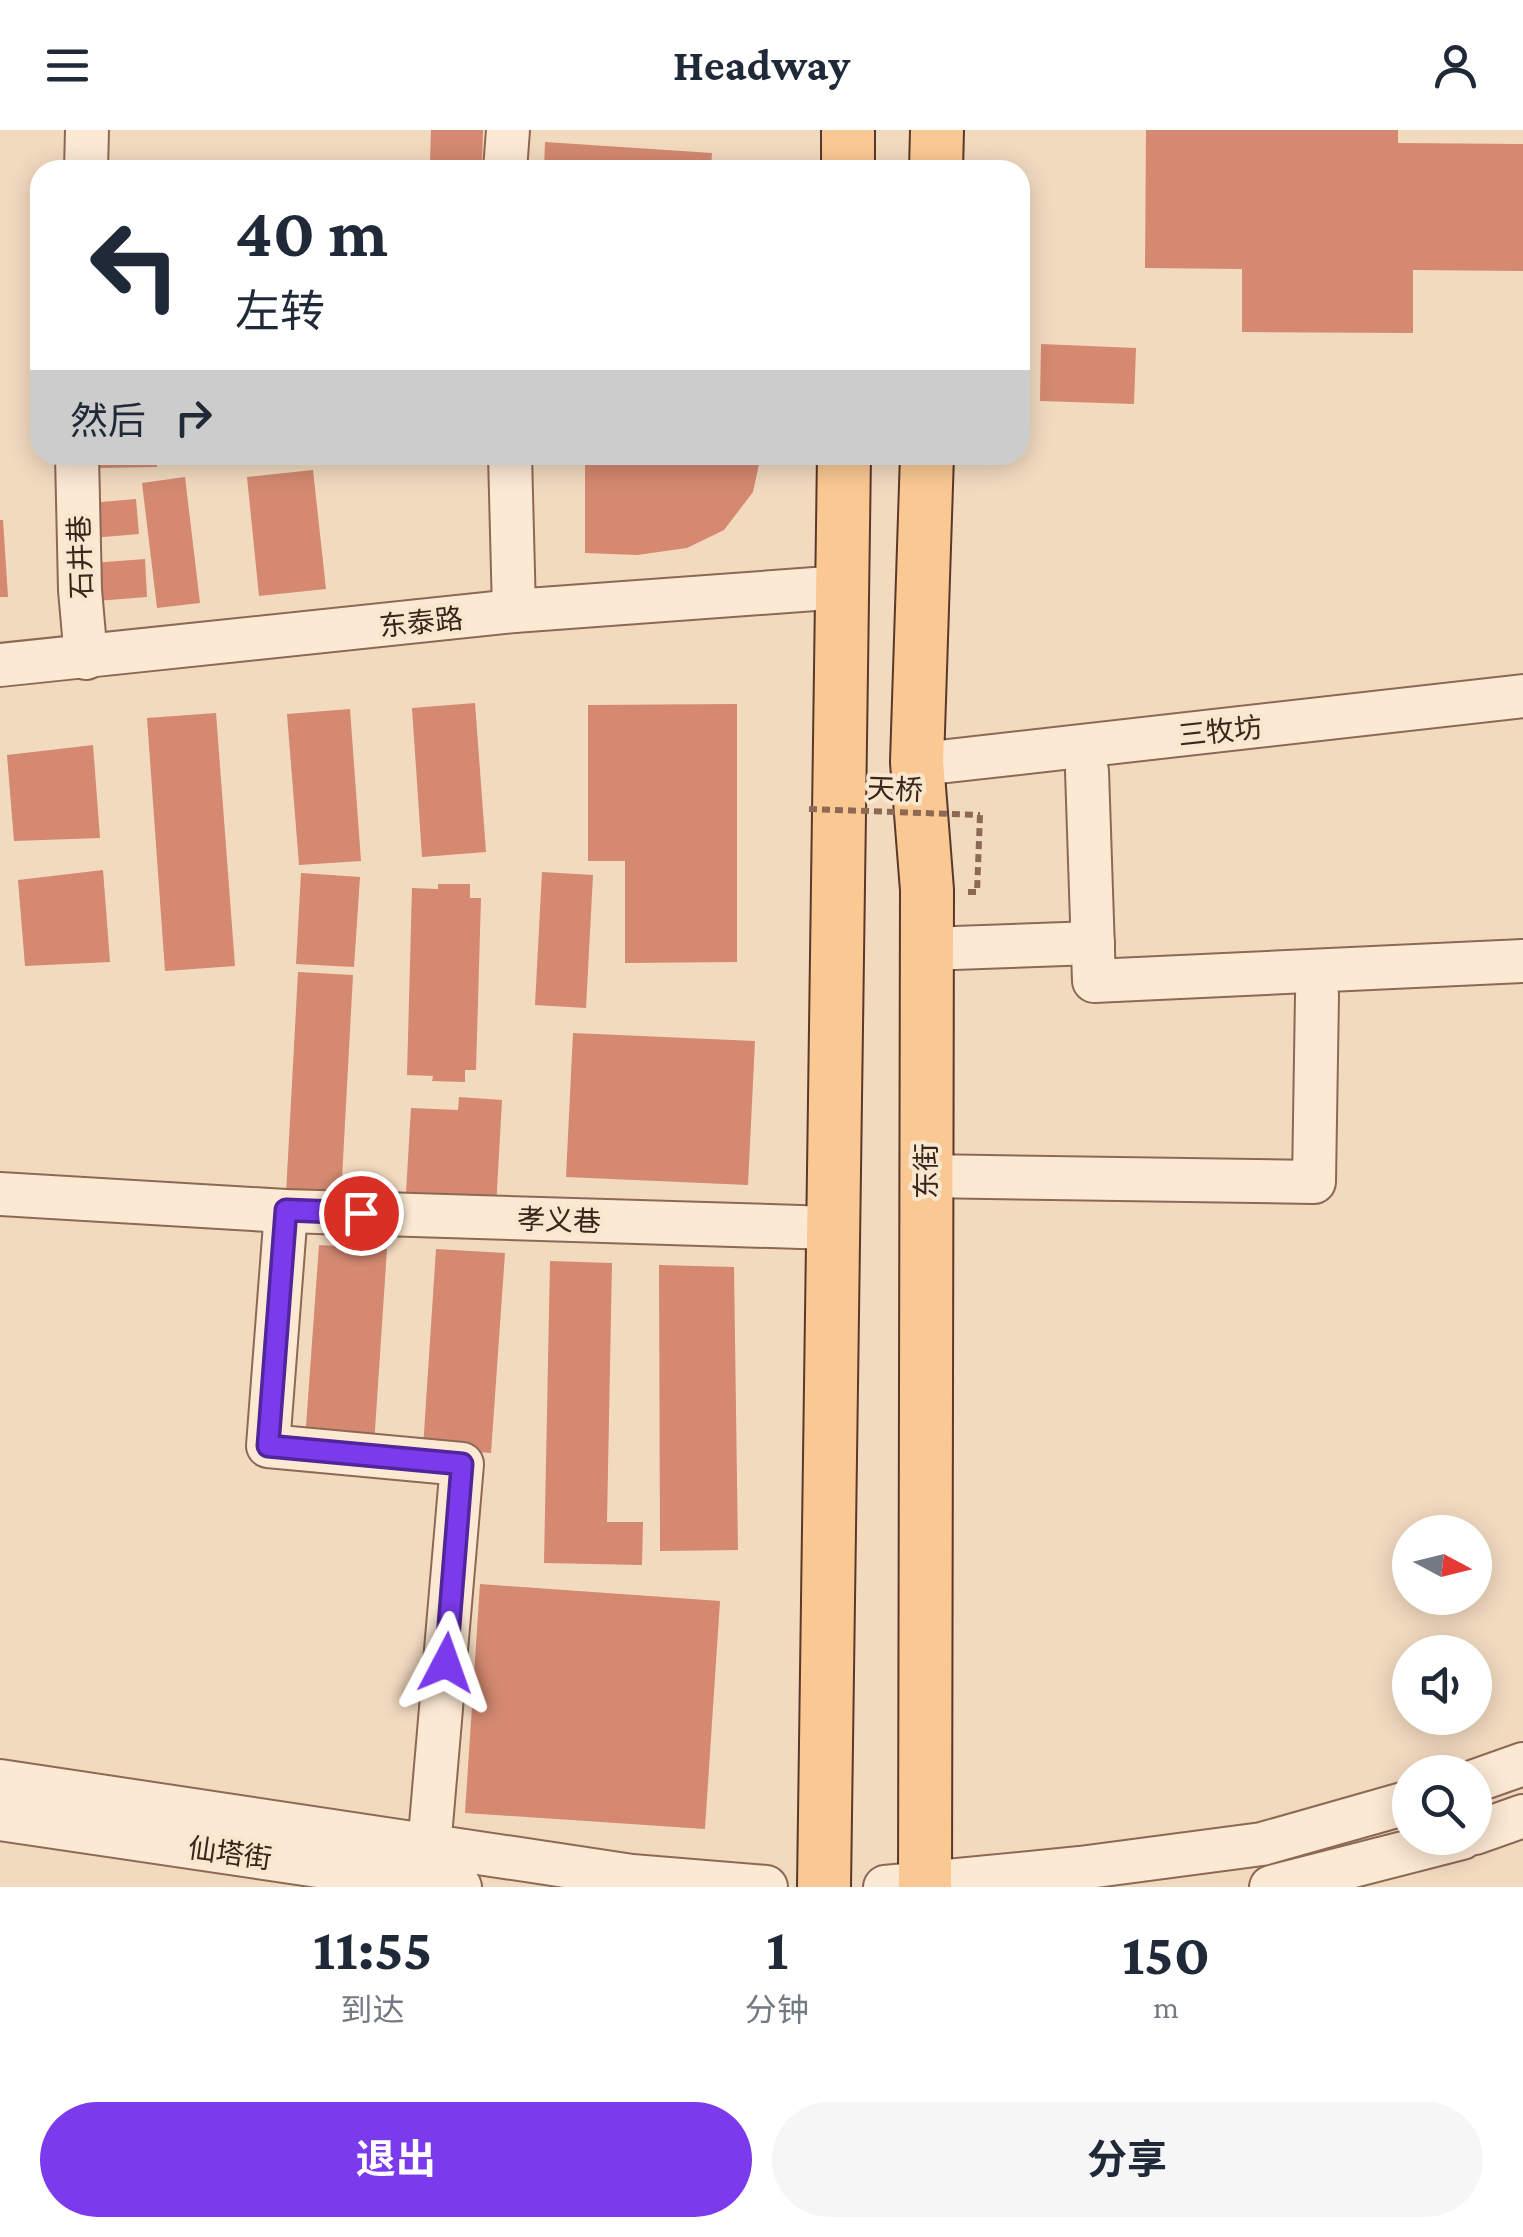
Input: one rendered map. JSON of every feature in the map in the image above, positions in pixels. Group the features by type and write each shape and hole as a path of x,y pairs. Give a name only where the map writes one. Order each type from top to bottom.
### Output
{"main road":[{"path":"848,130 848,160"},
{"path":"936,160 937,130"},
{"path":"824,1887 844,465"},
{"name":"东街","path":"912,1886 926,1176 927,890 917,762 927,465"}],"street":[{"path":"86,160 88,130"},
{"path":"506,160 508,130"},
{"name":"石井巷","path":"77,465 86,658"},
{"path":"510,465 514,612"},
{"name":"东泰路","path":"0,665 514,612 842,587"},
{"name":"三牧坊","path":"917,762 930,764 1523,696"},
{"path":"1086,771 1094,981 1523,962"},
{"path":"926,949 1092,943"},
{"path":"926,1176 1314,1182 1316,994"},
{"name":"孝义巷","path":"0,1194 286,1210 832,1228"},
{"path":"286,1210 268,1446 462,1464 430,1848"},
{"path":"1492,1775 1523,1764"},
{"path":"0,1781 632,1876 766,1887"},
{"path":"912,1886 1262,1844 1392,1807"},
{"path":"1492,1827 1523,1816"},
{"name":"仙塔街","path":"0,1819 460,1887"},
{"path":"1271,1887 1396,1855"}],"path":[{"name":"天桥","path":"809,809 980,815"}],"building":[{"path":"431,130 483,130 482,160 430,160"},
{"path":"1146,130 1398,130 1398,143 1523,144 1523,271 1413,270 1413,333 1242,332 1242,269 1145,268"},
{"path":"545,142 712,153 712,160 544,160"},
{"path":"1041,344 1136,348 1134,404 1040,401"},
{"path":"97,465 157,465 157,467"},
{"path":"585,465 759,465 753,492 724,530 687,548 637,555 585,553"},
{"path":"313,470 326,589 259,596 247,477"},
{"path":"185,477 200,603 157,608 142,483"},
{"path":"136,499 139,534 92,538 89,503"},
{"path":"3,520 8,597 0,597"},
{"path":"145,559 147,597 96,601 93,563"},
{"path":"475,703 486,852 422,857 412,708"},
{"path":"737,704 737,962 625,963 625,861 588,861 588,705"},
{"path":"350,709 361,861 299,865 287,714"},
{"path":"216,713 235,966 165,971 147,718"},
{"path":"93,745 100,838 14,841 7,755"},
{"path":"103,870 110,962 25,966 18,880"},
{"path":"542,872 593,875 586,1008 535,1005"},
{"path":"301,873 360,877 354,967 296,964"},
{"path":"438,884 470,884 470,898 481,898 476,1070 465,1070 465,1082 407,1075 412,888 438,889"},
{"path":"298,972 353,975 341,1197 286,1194"},
{"path":"573,1033 755,1041 748,1185 566,1177"},
{"path":"459,1097 502,1100 496,1208 453,1195 406,1193 411,1108 458,1110"},
{"path":"319,1245 387,1249 374,1445 305,1440"},
{"path":"436,1249 505,1253 491,1453 423,1448"},
{"path":"550,1261 612,1263 607,1522 643,1522 642,1565 544,1563"},
{"path":"659,1265 734,1267 738,1550 660,1551"},
{"path":"480,1584 720,1601 705,1829 465,1813"}],"route":[{"path":"361,1213 286,1210 268,1446 462,1464 446,1663"}]}
